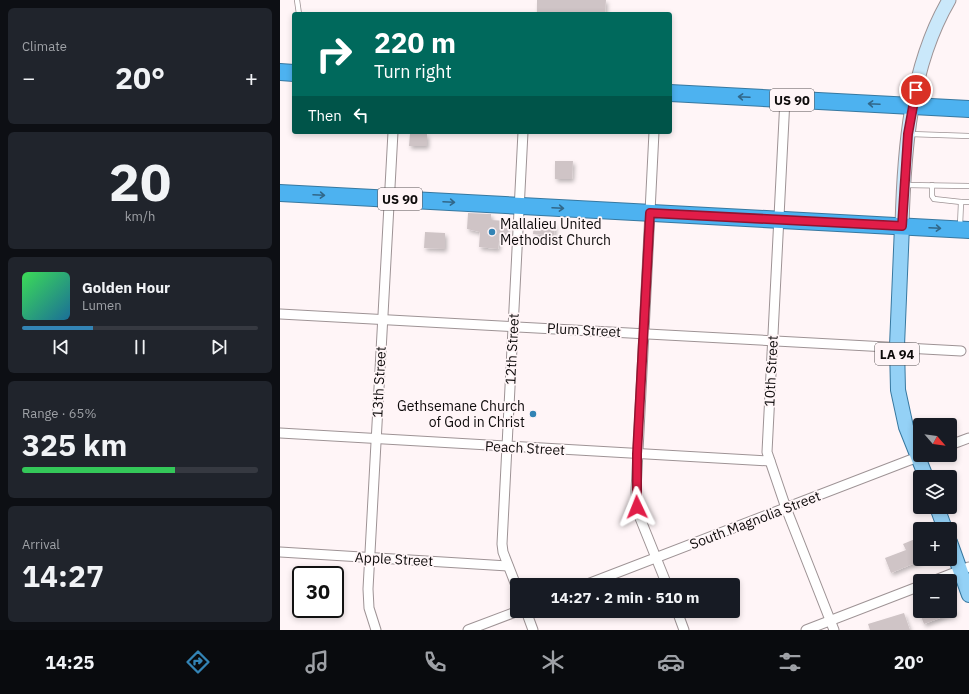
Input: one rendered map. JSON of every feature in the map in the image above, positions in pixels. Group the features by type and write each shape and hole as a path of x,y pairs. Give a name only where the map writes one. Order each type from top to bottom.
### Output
{"highway":[{"path":"280,72 292,73"},
{"name":"US 90","path":"672,93 969,109"},
{"name":"US 90","path":"280,193 964,229"}],"main road":[{"path":"902,226 903,185 908,134 913,107 934,29 949,0"},
{"name":"LA 94","path":"902,226 898,346 899,396 906,427 913,441"},
{"path":"957,555 965,569 969,595"}],"street":[{"name":"10th Street","path":"785,99 767,452 786,508 834,630"},
{"name":"13th Street","path":"376,630 371,616 368,598 369,558 393,134"},
{"name":"12th Street","path":"513,578 502,544 523,134"},
{"path":"654,134 637,454 637,507 664,578"},
{"name":"Plum Street","path":"280,314 773,341 898,346 960,351"},
{"name":"Peach Street","path":"280,433 770,461"},
{"path":"957,442 969,438"},
{"name":"South Magnolia Street","path":"603,578 913,459"},
{"name":"Apple Street","path":"280,552 508,566"},
{"path":"952,574 965,569"},
{"path":"806,630 913,589"},
{"path":"468,630 510,614"},
{"path":"529,618 533,630"},
{"path":"680,618 684,630"}],"lane":[{"path":"297,0 299,12"},
{"path":"908,134 969,136"},
{"path":"903,185 969,186"},
{"path":"932,185 932,196 934,199 969,202"},
{"path":"961,202 964,229"}],"building":[{"path":"537,0 606,0 605,12 537,12"},
{"path":"410,134 427,134 427,146 409,146"},
{"path":"555,161 573,161 572,179 555,179"},
{"path":"468,213 491,214 491,220 507,221 507,233 500,233 498,249 479,247 480,232 467,229"},
{"path":"534,223 555,224 554,235 533,234"},
{"path":"425,232 445,233 445,249 424,248"},
{"path":"913,540 913,564 891,573 885,558 906,550 903,544"},
{"path":"904,613 910,630 870,630 868,624"},
{"path":"922,618 940,618 924,624"}],"place":[{"name":"Mallalieu United Methodist Church","path":"492,232"},
{"name":"Gethsemane Church of God in Christ","path":"533,414"}],"route":[{"path":"637,507 637,454 650,213 902,226 908,134 916,90"}]}
